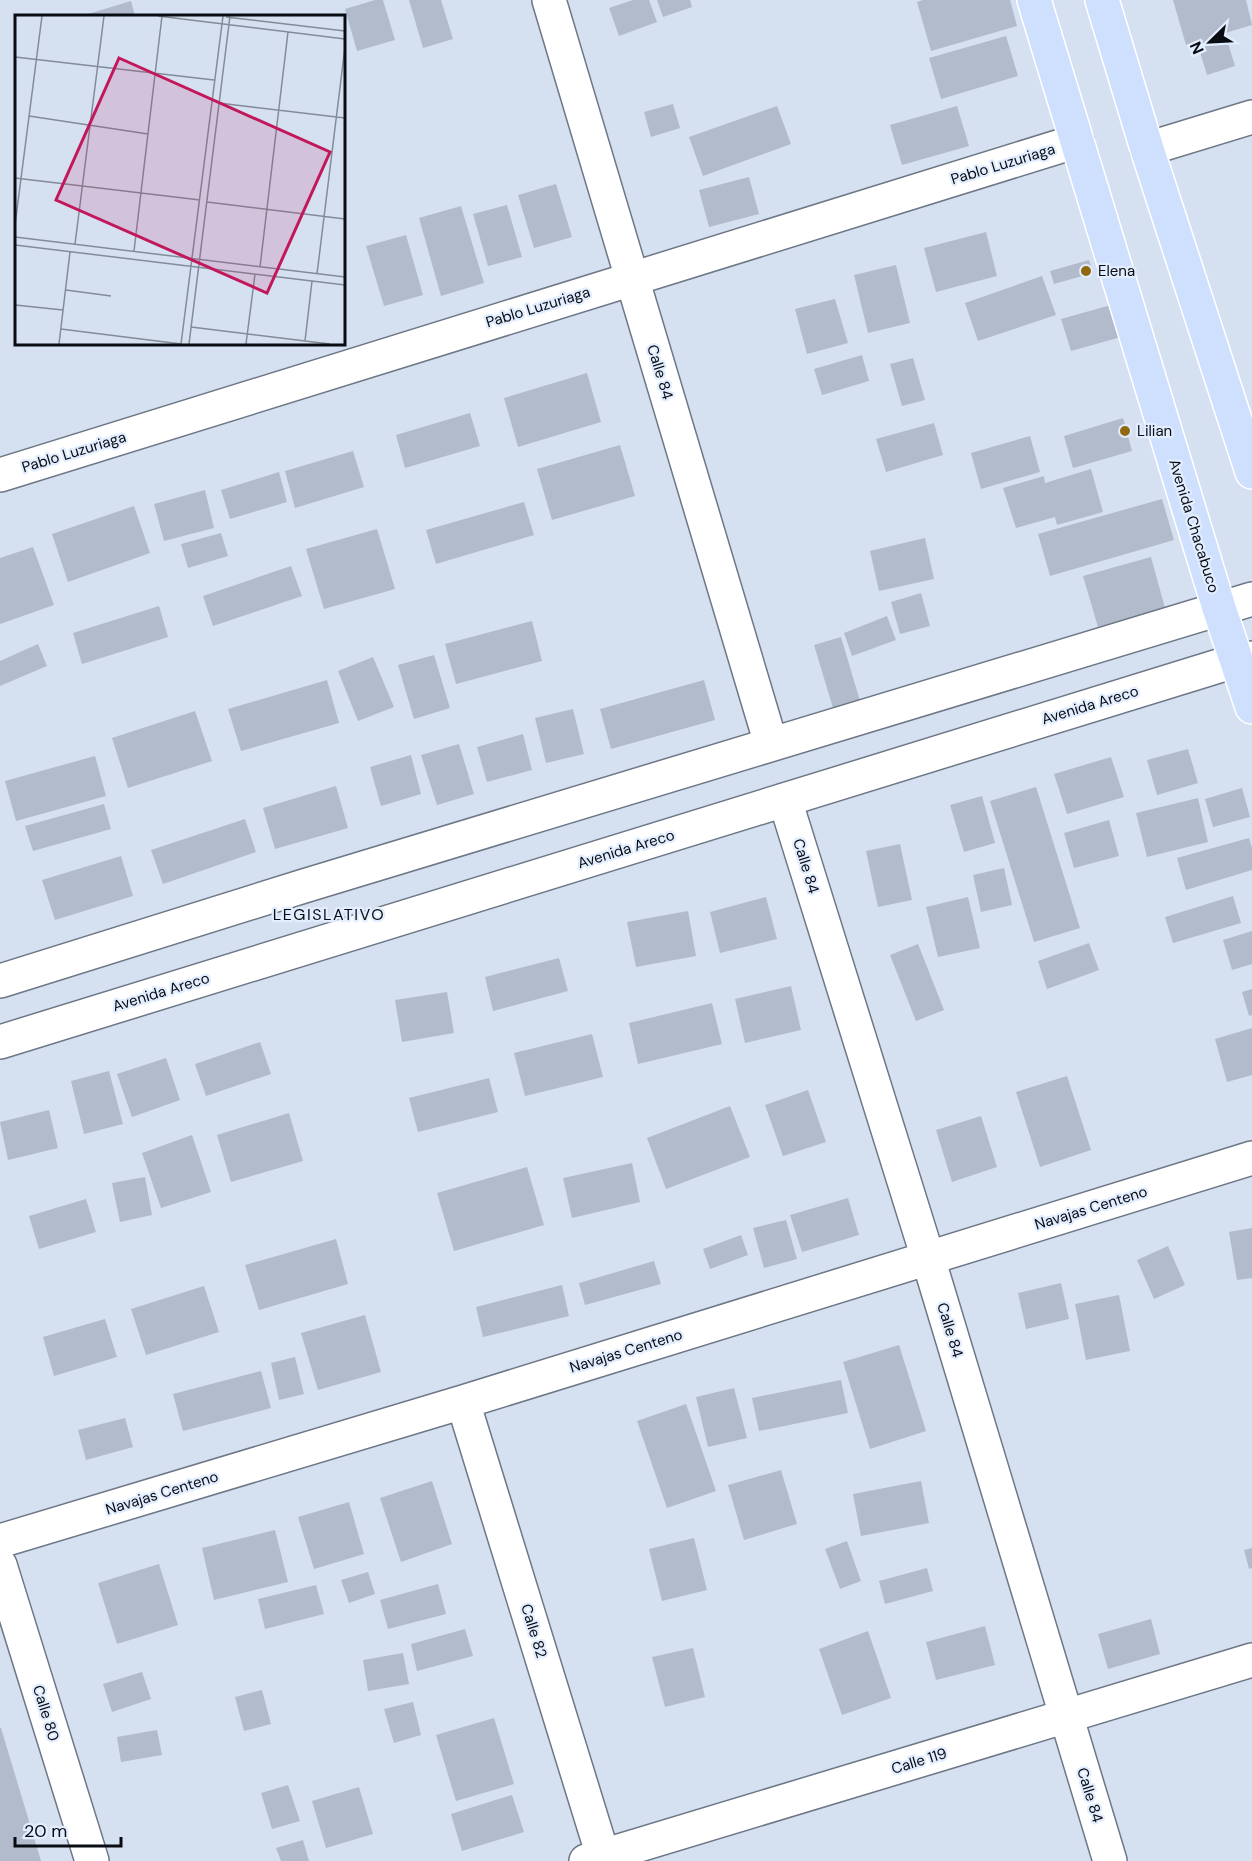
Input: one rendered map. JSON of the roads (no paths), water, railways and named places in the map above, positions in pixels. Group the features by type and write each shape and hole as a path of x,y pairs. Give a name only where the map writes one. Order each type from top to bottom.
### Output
{"main road":[{"name":"Avenida Chacabuco","path":"1034,0 1219,608 1245,659 1252,706"},
{"path":"1102,0 1147,149 1252,472"}],"street":[{"name":"Calle 84","path":"549,0 771,744"},
{"path":"1147,149 1252,117"},
{"name":"Pablo Luzuriaga","path":"0,475 1077,141"},
{"path":"2,973 1252,598"},
{"name":"Avenida Areco","path":"0,1042 1245,659"},
{"name":"Calle 84","path":"785,800 928,1258 1110,1861"},
{"name":"Navajas Centeno","path":"0,1541 463,1402 1252,1158"},
{"name":"Calle 82","path":"463,1402 597,1859"},
{"name":"Calle 80","path":"0,1565 92,1861"},
{"name":"Calle 119","path":"597,1859 1252,1660"}],"place":[{"name":"Elena","path":"1086,271"},
{"name":"Lilian","path":"1125,431"}],"district":[{"name":"LEGISLATIVO","path":"329,914"}]}
